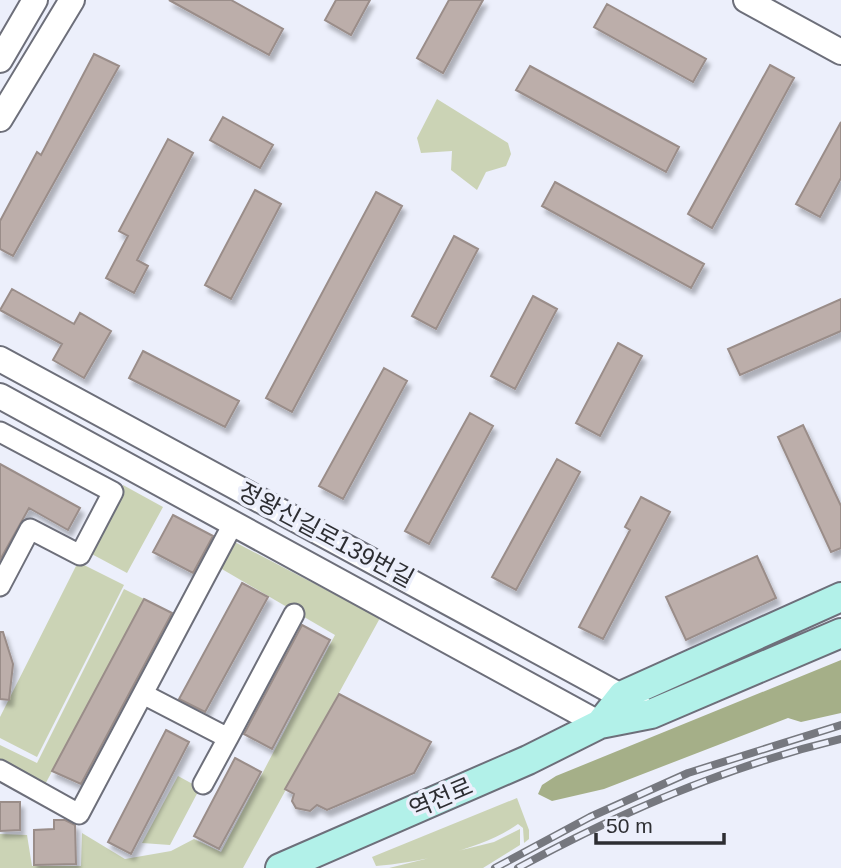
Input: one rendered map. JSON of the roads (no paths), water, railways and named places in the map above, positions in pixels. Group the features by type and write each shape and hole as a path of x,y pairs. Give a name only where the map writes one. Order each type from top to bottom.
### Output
{"main road":[{"name":"역전로","path":"600,724 623,695 841,597"},
{"name":"역전로","path":"280,868 528,760 600,724 651,714 841,633"}],"street":[{"path":"0,60 35,0"},
{"path":"0,119 72,0"},
{"path":"746,0 841,52"},
{"name":"정왕신길로139번길","path":"0,359 623,695 651,714"},
{"name":"정왕신길로139번길","path":"0,396 600,724"},
{"path":"0,432 113,492 80,555 30,528 0,586"},
{"path":"0,770 79,814 233,524"},
{"path":"203,784 294,614"},
{"path":"143,694 228,738"}],"railway":[{"path":"495,868 590,817 688,773 841,725"},
{"path":"518,868 596,828 675,793 757,763 841,739"}]}
